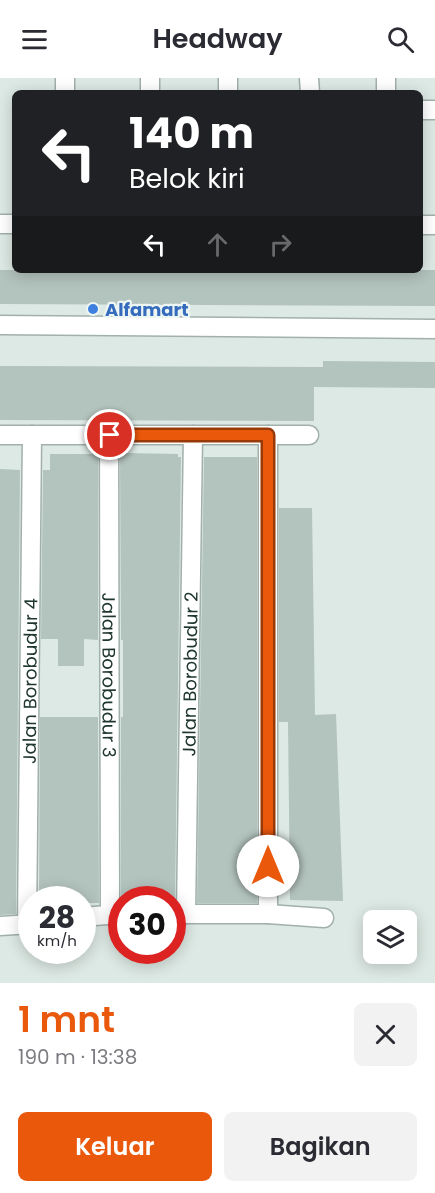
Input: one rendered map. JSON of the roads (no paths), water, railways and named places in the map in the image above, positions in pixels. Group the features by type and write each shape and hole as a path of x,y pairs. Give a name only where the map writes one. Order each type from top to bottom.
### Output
{"street":[{"path":"0,325 435,329"},
{"path":"0,435 309,435"},
{"name":"Jalan Borobudur 4","path":"29,886 32,435"},
{"name":"Jalan Borobudur 3","path":"110,435 116,886"},
{"name":"Jalan Borobudur 2","path":"180,886 193,435"},
{"path":"268,435 268,914"},
{"path":"186,914 268,914 324,918"},
{"path":"0,926 18,925"}],"place":[{"name":"Alfamart","path":"93,309"}]}
